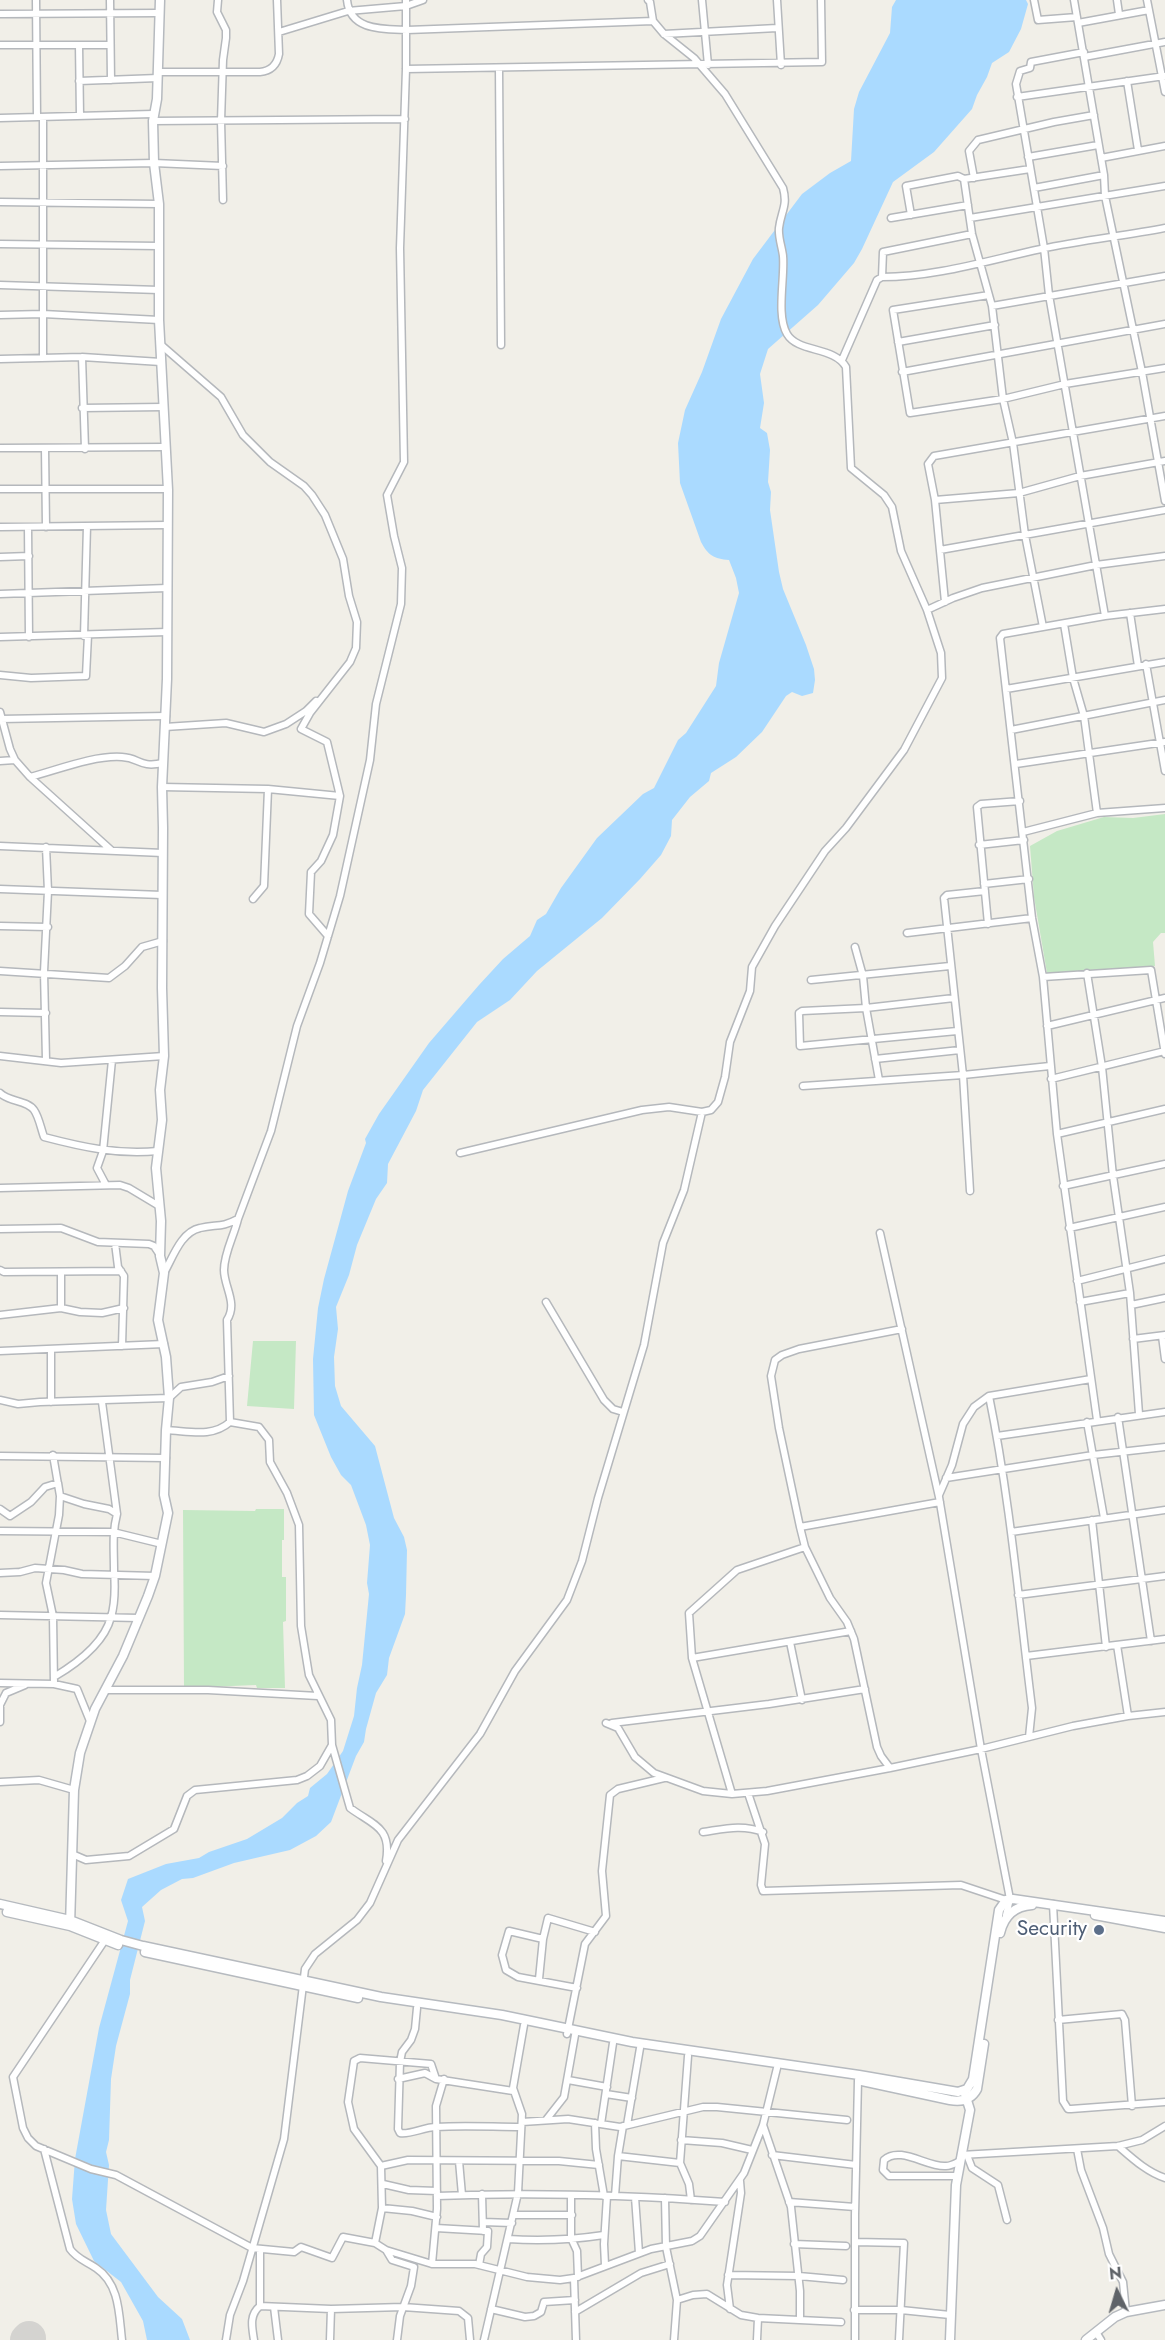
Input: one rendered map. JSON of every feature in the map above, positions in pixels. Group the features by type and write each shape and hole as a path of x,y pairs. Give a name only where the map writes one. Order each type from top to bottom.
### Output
{"street":[{"path":"36,0 36,46 44,165 43,358"},
{"path":"110,0 111,80"},
{"path":"160,0 158,75 153,117 154,163 159,204 159,320 168,489 166,716 162,764 164,1056 160,1090 162,1120 156,1168 161,1229 160,1256 164,1273"},
{"path":"218,0 217,12 226,30 221,121 223,200"},
{"path":"79,81 158,75 260,72 272,68 279,58 277,0"},
{"path":"347,0 348,11 367,26 377,29 407,30 653,21"},
{"path":"279,32 348,11 423,0"},
{"path":"702,0 705,32 704,65"},
{"path":"777,0 781,64"},
{"path":"406,69 822,63 821,0"},
{"path":"1034,0 1038,20 1078,20 1149,10"},
{"path":"1074,0 1104,176 1105,196 1161,461 1165,501"},
{"path":"1117,0 1119,14"},
{"path":"1147,0 1164,76 1165,92"},
{"path":"460,1153 642,1110 669,1107 702,1112 711,1110 718,1102 725,1077 730,1042 750,991 752,967 825,851 846,828 904,750 942,678 941,653 927,610 901,551 892,507 884,495 851,468 846,367 842,360 798,343 786,333 782,310 783,255 779,230 786,200 783,188 704,65 664,34 653,21 649,1"},
{"path":"230,1422 227,1320 232,1306 225,1280 224,1262 271,1131 297,1026 340,896 370,760 381,678 401,604 402,568 387,495 405,462 400,248 405,119 406,3"},
{"path":"0,14 159,13"},
{"path":"664,34 777,28"},
{"path":"1105,616 1049,295 1044,248 1016,84 1020,71 1030,68 1031,62 1165,42"},
{"path":"0,45 110,45"},
{"path":"79,45 80,116"},
{"path":"499,68 501,345"},
{"path":"1017,97 1164,76"},
{"path":"1127,81 1138,150"},
{"path":"974,178 969,151 978,140 1094,115"},
{"path":"0,118 80,116 221,121 405,119"},
{"path":"1028,157 1098,145"},
{"path":"1101,158 1165,146"},
{"path":"0,165 154,163 223,166"},
{"path":"911,214 906,186 958,176 964,179 1030,169"},
{"path":"1034,188 1104,176"},
{"path":"964,179 972,234 992,306 1003,399 1013,443 1025,535 1043,627"},
{"path":"970,218 1165,186"},
{"path":"0,202 159,204"},
{"path":"891,218 968,205"},
{"path":"842,360 877,279 916,275 1044,248 1165,228"},
{"path":"882,277 883,252 972,234"},
{"path":"0,244 159,246"},
{"path":"992,306 1165,276"},
{"path":"0,285 159,290"},
{"path":"989,295 893,310 910,413 1003,399 1065,384 1165,368"},
{"path":"0,315 43,314 159,320"},
{"path":"898,342 995,324"},
{"path":"902,372 1165,324"},
{"path":"160,344 216,392 243,435 270,462 304,486 312,495 325,515 344,560 357,633 356,648 350,662 310,713 301,729 327,742 340,796 333,835 321,861 311,872 309,914 328,936"},
{"path":"82,357 85,448"},
{"path":"0,359 82,357 161,362"},
{"path":"82,408 163,407"},
{"path":"945,602 929,459 934,456 1165,416"},
{"path":"0,448 165,447"},
{"path":"45,448 46,526"},
{"path":"935,500 1019,493 1080,476 1161,461"},
{"path":"0,489 168,489"},
{"path":"940,550 1165,510"},
{"path":"0,527 167,525"},
{"path":"0,675 31,678 86,676 87,526"},
{"path":"28,527 29,637"},
{"path":"0,557 29,556"},
{"path":"927,610 982,588 1096,565 1165,556"},
{"path":"0,594 30,595 86,590 167,588"},
{"path":"1097,1420 1056,1134 1043,977 1032,918 1001,636 1105,616 1165,609"},
{"path":"1130,613 1138,666"},
{"path":"1064,624 1073,678 1084,716 1097,813"},
{"path":"0,637 167,632"},
{"path":"1006,689 1165,662"},
{"path":"1146,664 1152,703 1162,743 1165,771"},
{"path":"165,727 226,723 264,732 286,724 306,711 332,684"},
{"path":"1011,730 1165,700"},
{"path":"111,850 30,777 15,760 0,717 166,716"},
{"path":"1016,764 1162,743"},
{"path":"30,777 86,762 113,758 130,759 148,766 162,764"},
{"path":"0,761 15,760"},
{"path":"162,787 268,789 340,796"},
{"path":"253,899 264,886 268,789"},
{"path":"988,924 979,845 978,805 1020,801"},
{"path":"1023,832 1097,813 1165,808"},
{"path":"979,845 1024,840"},
{"path":"0,846 163,853"},
{"path":"46,847 48,891 44,972 46,1060"},
{"path":"984,884 1029,879"},
{"path":"0,889 162,895"},
{"path":"970,1191 963,1075 950,966 945,896 985,891"},
{"path":"907,933 1032,918"},
{"path":"0,926 48,927"},
{"path":"0,971 44,972 109,978 125,966 142,947 163,941"},
{"path":"855,947 863,976 866,1008 879,1080"},
{"path":"811,980 950,966"},
{"path":"1043,977 1151,970 1165,1052 1051,1079"},
{"path":"1087,973 1102,1067 1113,1176 1130,1293 1139,1414"},
{"path":"954,998 866,1008 800,1011 800,1046 957,1031"},
{"path":"1047,1026 1165,998"},
{"path":"0,1012 46,1013"},
{"path":"876,1059 960,1050"},
{"path":"0,1056 61,1063 164,1056"},
{"path":"106,1185 97,1168 103,1151 112,1059"},
{"path":"803,1086 963,1075 1050,1066"},
{"path":"0,1093 35,1111 44,1137 103,1151 137,1153 158,1151"},
{"path":"1056,1134 1165,1108"},
{"path":"226,2340 230,2315 243,2282 284,2139 303,1983 309,1961 357,1920 370,1903 398,1840 480,1734 515,1671 567,1599 582,1561 651,1317 663,1243 684,1190 702,1112"},
{"path":"1063,1186 1165,1164"},
{"path":"0,1188 106,1185 129,1188 159,1206"},
{"path":"1069,1228 1165,1207"},
{"path":"70,1923 74,1791 80,1753 90,1721 139,1618 155,1576 168,1513 164,1495 169,1398 164,1344 158,1311 164,1273 181,1242 189,1233 200,1228 225,1226 238,1219"},
{"path":"0,1229 66,1229 93,1241 149,1244 154,1246 160,1256"},
{"path":"880,1233 940,1499 981,1749 1010,1906 1004,1920 987,2006"},
{"path":"115,1243 118,1267 124,1276 122,1346"},
{"path":"1077,1281 1165,1258"},
{"path":"0,1270 4,1272 121,1271"},
{"path":"61,1272 61,1308"},
{"path":"1080,1302 1130,1293"},
{"path":"1131,1305 1165,1298"},
{"path":"546,1302 604,1400 613,1409 623,1412"},
{"path":"0,1315 61,1308 102,1313 124,1308"},
{"path":"890,1768 881,1756 878,1747 851,1631 830,1598 805,1547 771,1376 776,1360 782,1355 807,1346 902,1329"},
{"path":"1133,1339 1163,1335 1165,1359"},
{"path":"0,1350 51,1350 164,1344"},
{"path":"51,1350 51,1402"},
{"path":"0,1400 18,1404 169,1398 181,1387 212,1382 229,1376"},
{"path":"940,1499 955,1457 963,1424 974,1407 989,1396 1090,1379"},
{"path":"989,1396 1011,1532 1026,1656 1032,1708 1029,1737"},
{"path":"54,1681 84,1657 103,1635 111,1617 114,1573 112,1532 117,1514 102,1402"},
{"path":"997,1436 1165,1412"},
{"path":"1118,1418 1151,1641"},
{"path":"166,1430 212,1433 222,1429 230,1422 259,1426 269,1440 270,1462 287,1493 299,1526 301,1626 309,1675 331,1720 332,1745 350,1808 380,1827 389,1846 382,1880"},
{"path":"1087,1422 1104,1518"},
{"path":"946,1478 1094,1455 1165,1447"},
{"path":"53,1455 60,1496"},
{"path":"0,1456 166,1458"},
{"path":"0,1509 10,1516 32,1502 45,1487 58,1483 60,1496 47,1569 47,1591 53,1616 54,1681"},
{"path":"60,1496 109,1509 117,1514"},
{"path":"800,1527 940,1499"},
{"path":"1011,1532 1165,1510"},
{"path":"1092,1520 1106,1647"},
{"path":"0,1532 112,1532 162,1544"},
{"path":"732,1794 692,1658 688,1616 690,1611 737,1570 805,1547"},
{"path":"0,1573 20,1572 34,1568 82,1574 114,1573 155,1576"},
{"path":"1018,1595 1165,1576"},
{"path":"0,1615 139,1618"},
{"path":"692,1658 851,1631"},
{"path":"1026,1656 1165,1639"},
{"path":"790,1642 802,1700"},
{"path":"1117,1645 1128,1716"},
{"path":"0,1683 27,1684 54,1681 77,1689 90,1721"},
{"path":"0,1722 0,1705 6,1693 27,1684"},
{"path":"106,1690 208,1689 318,1696"},
{"path":"865,1689 802,1700 623,1723 606,1723 618,1728 640,1764 664,1778 703,1791 732,1794 890,1768 1128,1716 1165,1712"},
{"path":"72,1854 87,1860 129,1856 174,1829 187,1796 195,1790 297,1780 320,1766 332,1745"},
{"path":"546,2120 564,2097 568,2080 570,2032 585,1944 606,1916 602,1871 610,1795 618,1789 664,1778"},
{"path":"0,1782 39,1780 74,1791"},
{"path":"748,1793 763,1832 765,1853 761,1885 763,1891 961,1885 1008,1899 1115,1916 1165,1921"},
{"path":"703,1832 750,1827 763,1832"},
{"path":"950,2100 975,2092 978,2082 999,1910 1008,1899"},
{"path":"0,1904 70,1923 142,1948 303,1983 502,2015 640,2048 675,2051 688,2056 777,2068 799,2068 950,2100 963,2109 969,2117"},
{"path":"1004,1920 1012,1911 1021,1906 1053,1906"},
{"path":"1053,1906 1058,2020 1065,2106 1071,2109 1165,2102"},
{"path":"0,1910 70,1923 105,1940 120,1942"},
{"path":"1115,1916 1165,1929"},
{"path":"539,1979 543,1939 547,1920 550,1917 595,1932"},
{"path":"543,1939 509,1931 502,1955 504,1965 511,1974 577,1988"},
{"path":"105,1940 13,2077 23,2128 28,2138 36,2146 91,2169 116,2175 252,2248 294,2252 301,2247 332,2258 344,2237 375,2243 386,2250 432,2264 479,2265 545,2280 576,2277 639,2253 684,2244 700,2236 740,2181 763,2124 777,2068"},
{"path":"303,1983 371,2001 675,2051 966,2095"},
{"path":"417,2008 415,2028 411,2040 402,2052 400,2062 400,2133 405,2134 420,2128 521,2124 568,2119 625,2126 703,2107 847,2120"},
{"path":"1058,2020 1122,2014 1125,2020 1132,2106"},
{"path":"484,2340 518,2193 521,2107 513,2091 524,2025"},
{"path":"605,2265 605,2196 599,2165 598,2124 613,2043"},
{"path":"615,2196 618,2156 632,2098 640,2048"},
{"path":"688,2056 680,2163 689,2184 692,2200"},
{"path":"375,2243 382,2208 381,2166 354,2129 348,2102 354,2061 360,2058 431,2064 440,2079 436,2127 436,2228 432,2264"},
{"path":"399,2079 426,2073 440,2079 513,2091"},
{"path":"568,2080 632,2098"},
{"path":"855,2340 858,2080"},
{"path":"950,2340 958,2176 969,2117 966,2095"},
{"path":"763,2124 793,2219 799,2276 800,2320"},
{"path":"958,2176 889,2176 883,2170 884,2160 889,2156 911,2156 930,2164 944,2166 963,2157 1118,2146 1142,2140 1165,2126"},
{"path":"681,2140 722,2143 752,2150"},
{"path":"1118,2146 1139,2164 1165,2178"},
{"path":"44,2149 70,2249 75,2257 97,2268 112,2286 117,2298 122,2340"},
{"path":"1077,2149 1081,2170 1103,2228 1107,2248 1123,2282 1126,2312"},
{"path":"772,2155 856,2165"},
{"path":"618,2156 680,2163"},
{"path":"963,2157 972,2168 998,2185 1007,2220"},
{"path":"381,2166 408,2160 559,2161 599,2165"},
{"path":"459,2161 462,2195"},
{"path":"730,2310 727,2294 728,2275 740,2204 740,2181"},
{"path":"383,2184 437,2194 518,2193 724,2202"},
{"path":"482,2194 483,2230"},
{"path":"571,2195 571,2240 577,2251 576,2340"},
{"path":"635,2197 639,2253"},
{"path":"665,2198 666,2247 677,2300 674,2340"},
{"path":"789,2202 855,2207"},
{"path":"382,2208 412,2211 436,2217"},
{"path":"513,2215 572,2215"},
{"path":"483,2222 512,2223"},
{"path":"436,2228 488,2231 488,2245 481,2254 479,2265"},
{"path":"508,2239 571,2240 604,2235"},
{"path":"855,2242 904,2243 899,2340"},
{"path":"794,2244 846,2246"},
{"path":"260,2249 260,2306"},
{"path":"386,2250 392,2260 414,2267 397,2340"},
{"path":"576,2312 641,2273 670,2264"},
{"path":"728,2275 799,2276 843,2280"},
{"path":"677,2300 707,2294 741,2315 758,2318 841,2322"},
{"path":"491,2309 529,2317 541,2312 544,2302 575,2300"},
{"path":"1086,2340 1098,2336 1126,2312 1165,2305"},
{"path":"254,2340 252,2322 254,2311 260,2306 331,2309 403,2307 463,2312 468,2318 470,2340"},
{"path":"274,2307 278,2340"},
{"path":"330,2340 331,2309"},
{"path":"854,2310 901,2310 950,2315"},
{"path":"757,2340 758,2318"}],"green space":[{"path":"1165,814 1165,933 1161,933 1153,942 1155,966 1047,973 1034,897 1030,846 1057,831 1104,817 1133,818"},
{"path":"253,1341 296,1341 294,1409 247,1406"},
{"path":"256,1509 284,1509 282,1577 286,1577 286,1621 283,1622 285,1688 257,1688 256,1685 184,1688 183,1510 255,1511"}],"water":[{"path":"896,0 1026,0 1028,4 1021,29 1009,52 992,63 972,109 934,152 893,182 854,263 818,305 768,349 760,374 764,403 760,428 767,433 770,450 768,482 771,492 770,510 779,572 783,589 814,669 813,693 802,696 792,692 786,696 762,732 736,757 711,773 709,781 690,797 672,820 671,836 661,855 640,879 602,918 537,971 510,1000 477,1022 423,1090 416,1111 388,1164 387,1183 376,1199 357,1245 349,1275 336,1307 338,1329 334,1357 335,1386 341,1406 375,1446 394,1518 404,1537 407,1550 405,1614 389,1658 387,1675 376,1693 364,1742 356,1756 331,1822 316,1836 290,1850 234,1863 193,1878 182,1879 161,1890 142,1907 145,1921 130,1980 130,1994 116,2046 111,2079 109,2140 106,2152 109,2165 106,2210 111,2234 158,2297 182,2319 190,2340 147,2340 143,2321 121,2282 94,2261 76,2224 72,2199 75,2159 99,2028 128,1921 121,1900 128,1879 166,1864 199,1858 209,1852 247,1839 282,1818 308,1796 310,1788 327,1774 343,1751 354,1716 362,1665 369,1594 367,1583 370,1545 366,1525 351,1485 341,1475 331,1457 314,1415 313,1359 318,1308 324,1279 348,1191 366,1143 365,1139 379,1114 429,1043 503,959 530,936 537,920 546,914 561,888 597,838 643,794 654,788 678,740 686,733 716,686 719,663 739,593 729,560 712,556 701,542 680,483 678,443 685,410 702,372 721,319 753,259 802,194 851,161 854,109 859,92 890,33 892,7"}],"place":[{"name":"Security","path":"1099,1930"}]}
